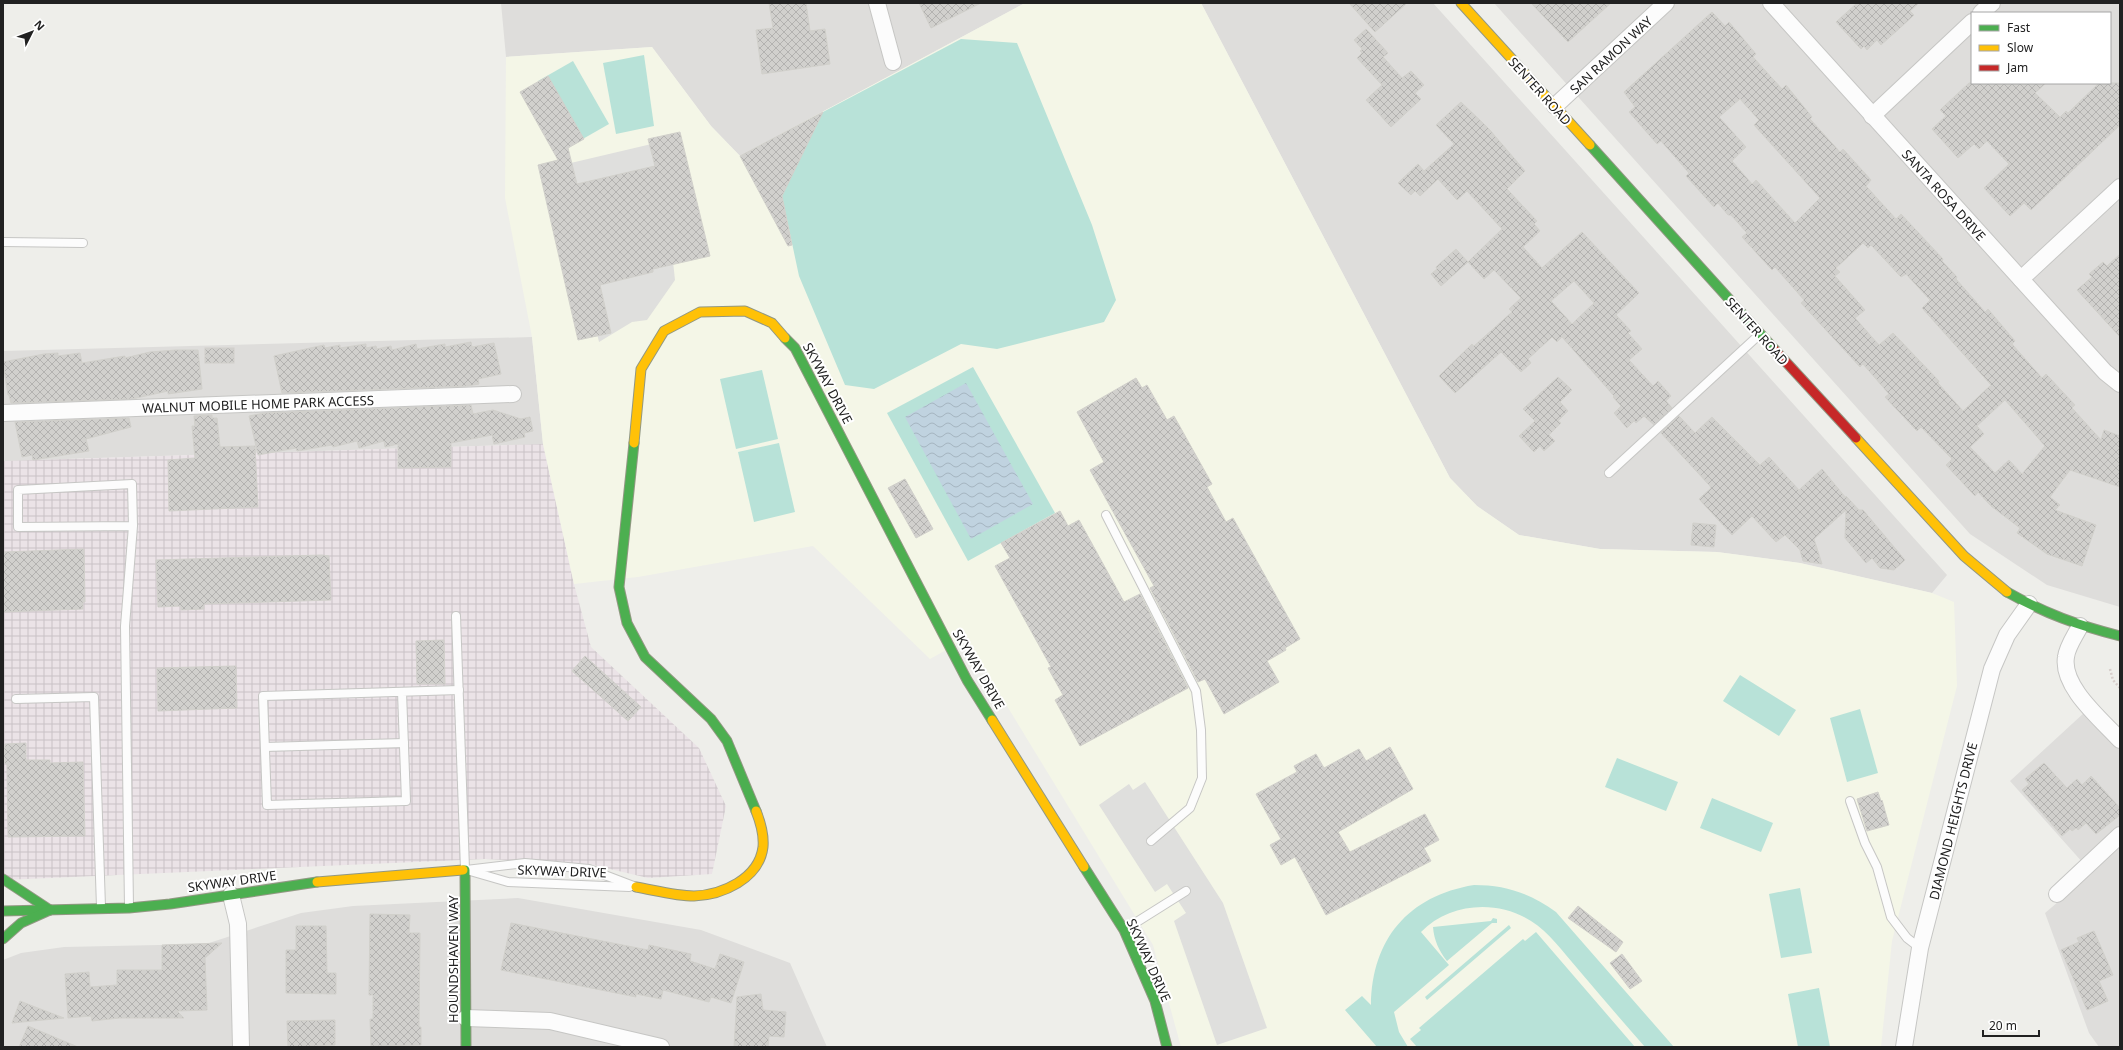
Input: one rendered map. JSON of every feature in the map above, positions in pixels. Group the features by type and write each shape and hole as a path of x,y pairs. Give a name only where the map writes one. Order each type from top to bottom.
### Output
{"street":[{"path":"877,3 893,62"},
{"name":"SENTER ROAD","path":"1462,3 1948,540 1991,580 2029,604 2057,618 2080,626 2120,636"},
{"name":"SAN RAMON WAY","path":"1555,106 1666,3"},
{"name":"SANTA ROSA DRIVE","path":"1771,3 2105,372 2120,384"},
{"path":"1982,12 1992,3"},
{"path":"1872,116 1971,23"},
{"path":"2021,279 2120,187"},
{"name":"SKYWAY DRIVE","path":"636,887 693,896 713,894 740,883 754,867 763,847 760,821 727,741 711,719 646,657 627,623 619,588 641,369 664,331 700,312 745,311 772,323 795,348 967,680 1124,930 1155,1001 1166,1047"},
{"name":"WALNUT MOBILE HOME PARK ACCESS","path":"3,413 513,394"},
{"name":"DIAMOND HEIGHTS DRIVE","path":"1904,1047 1920,948 1995,659 2007,635 2029,604"},
{"path":"2080,626 2065,658 2068,676 2078,694 2120,740"},
{"path":"2057,894 2120,835"},
{"name":"SKYWAY DRIVE","path":"3,911 128,908 325,881 465,870"},
{"name":"HOUNDSHAVEN WAY","path":"465,870 466,1047"},
{"path":"3,879 50,910"},
{"path":"231,895 238,924 241,1047"},
{"path":"3,939 22,923 50,910"},
{"path":"466,1018 550,1021 661,1047"}],"lane":[{"path":"3,242 83,243"},
{"path":"1609,473 1760,334"},
{"path":"128,908 125,626 133,526 132,484 18,490 18,527 133,526"},
{"path":"1106,515 1196,691 1201,730 1202,778 1190,808 1151,841"},
{"path":"456,616 465,870"},
{"path":"402,692 406,801 267,805 264,696 459,690"},
{"path":"16,699 94,697 101,909"},
{"path":"265,747 404,743"},
{"path":"1850,801 1865,843 1877,866 1891,917 1907,938 1920,948"},
{"name":"SKYWAY DRIVE","path":"465,870 525,863 589,869 636,887"},
{"name":"SKYWAY DRIVE","path":"465,870 508,882 636,887"},
{"path":"1124,930 1186,891"}],"path":[{"path":"2110,669 2113,680 2120,688"}],"shaded area":[{"path":"501,3 1025,3 740,156 711,126 652,47 506,57"},
{"path":"1025,3 1201,3 1450,478 1477,506 1519,535 1600,549 1717,552 1800,563 1932,593 1954,602 1957,686 1892,941 1881,1047 1181,1047 1153,945 966,639 930,659 813,546 638,577 574,584 543,444 532,337 505,198 506,57 652,47 711,126 740,156"},
{"path":"1201,3 1433,3 1947,575 1932,593 1800,563 1717,552 1600,549 1519,535 1477,506 1450,478"},
{"path":"1494,3 2120,3 2120,607 2047,585 1970,534"},
{"path":"961,39 1017,43 1092,225 1116,300 1104,322 997,349 961,344 874,389 845,385 799,276 782,196 823,112"},
{"path":"644,55 654,126 616,134 603,63"},
{"path":"573,61 609,124 574,144 538,81"},
{"path":"660,142 675,280 647,320 632,322 599,342 558,166"},
{"path":"532,337 543,444 3,461 3,351"},
{"path":"973,367 1055,513 968,561 887,413"},
{"path":"762,370 778,439 736,449 720,379"},
{"path":"779,443 795,512 754,522 738,452"},
{"path":"543,444 574,584 591,647 699,748 726,806 712,874 648,878 589,864 485,859 3,880 3,461"},
{"path":"1740,675 1796,710 1779,736 1723,701"},
{"path":"1860,709 1878,773 1847,782 1830,718"},
{"path":"2085,712 2120,750 2120,1047 2099,1047 2089,1033 2045,913 2092,873 2010,781"},
{"path":"1617,758 1678,782 1666,811 1605,787"},
{"path":"1145,782 1223,903 1267,1028 1217,1045 1174,921 1186,913 1167,884 1155,892 1099,805 1129,784 1133,790"},
{"path":"1712,798 1773,823 1761,852 1700,828"},
{"path":"1474,885 1485,885 1517,891 1537,900 1556,912 1674,1047 1645,1047 1556,943 1531,921 1518,914 1503,909 1474,907 1445,915 1432,922 1421,932 1449,965 1394,1012 1399,1032 1408,1047 1377,1047 1345,1010 1362,996 1371,1005 1373,981 1378,960 1387,941 1398,924 1413,910 1430,899 1451,891"},
{"path":"1800,888 1812,953 1781,958 1769,894"},
{"path":"518,898 701,930 790,963 827,1047 3,1047 3,960 21,953 64,947 206,944 301,913 353,906"},
{"path":"1493,918 1497,919 1497,923 1492,923 1447,961 1437,945 1433,927 1491,921"},
{"path":"1509,925 1511,928 1427,1000 1425,997"},
{"path":"1536,932 1635,1047 1417,1047 1410,1039 1421,1030 1419,1028 1523,939 1525,941"},
{"path":"1819,988 1830,1047 1798,1047 1788,994"}],"water":[{"path":"966,383 1033,504 971,539 905,417"}],"building":[{"path":"769,3 806,3 810,31 825,29 830,64 762,74 756,30 773,28"},
{"path":"919,3 981,3 931,28"},
{"path":"1349,3 1407,3 1375,32"},
{"path":"1531,3 1611,3 1568,42"},
{"path":"1857,3 1919,3 1910,11 1914,15 1901,27 1881,45 1877,40 1867,50 1864,46 1861,49 1836,22"},
{"path":"1712,12 1725,26 1729,22 1756,54 1753,57 1782,89 1786,85 1812,117 1810,119 1840,152 1843,149 1871,180 1866,186 1896,219 1901,214 1943,259 1942,261 1957,277 1956,279 1985,312 1988,309 2015,341 2012,344 2042,378 2046,374 2075,405 2072,408 2101,440 2104,430 2120,436 2120,487 2070,470 2050,497 2060,505 2055,510 2096,525 2082,566 2047,554 2017,533 2020,528 1991,506 1978,492 1975,496 1946,465 1952,459 1921,427 1917,431 1885,397 1889,394 1863,364 1860,367 1801,303 1804,300 1775,267 1772,270 1742,237 1747,233 1731,215 1728,215 1718,203 1714,207 1686,176 1689,173 1661,141 1657,144 1629,112 1635,107 1624,92","holes":["1740,99 1759,120 1754,125 1820,198 1795,223 1756,180 1752,184 1732,161 1746,147 1719,117","1863,243 1868,248 1871,245 1901,277 1906,274 1930,300 1922,308 1991,385 1963,411 1938,383 1939,381 1893,333 1879,345 1855,318 1865,310 1835,276 1840,272 1836,268","2005,400 2045,446 2022,474 2009,460 1995,473 1970,447 1984,434 1977,426"]},
{"path":"1366,29 1388,53 1383,57 1402,78 1411,71 1424,85 1415,93 1421,99 1391,127 1366,100 1382,85 1357,58 1362,53 1360,51 1362,49 1354,40"},
{"path":"548,76 584,139 568,148 577,184 655,166 648,139 680,132 710,256 653,269 653,272 600,285 611,333 578,340 538,165 558,160 520,92"},
{"path":"1969,83 2045,84 2035,93 2060,117 2066,111 2068,113 2098,84 2120,83 2120,125 2031,210 2024,203 2010,216 1984,188 2009,164 1987,141 1979,149 1974,144 1958,158 1932,129 1946,116 1940,110"},
{"path":"1461,102 1489,129 1525,171 1507,189 1537,221 1534,224 1540,231 1523,247 1542,268 1582,232 1639,293 1616,315 1631,331 1628,333 1642,349 1629,360 1653,386 1658,381 1671,396 1666,401 1672,408 1654,425 1644,416 1636,423 1634,421 1627,428 1614,413 1621,406 1613,397 1614,396 1562,337 1557,342 1552,337 1528,359 1531,363 1521,372 1501,352 1455,393 1439,376 1472,344 1474,346 1512,312 1509,309 1521,298 1494,270 1484,279 1468,262 1502,229 1467,191 1457,200 1438,179 1420,196 1415,191 1411,195 1398,183 1418,164 1424,171 1454,144 1436,125","holes":["1574,281 1594,303 1572,324 1551,301"]},
{"path":"823,112 782,196 792,245 788,246 740,156"},
{"path":"1456,249 1468,262 1441,286 1431,274 1437,269 1436,267"},
{"path":"2120,254 2120,337 2077,290 2092,277 2089,274 2103,262 2107,266"},
{"path":"471,342 472,347 494,343 501,374 478,379 479,384 467,386 282,393 274,356 324,345 325,348 340,345 340,348 366,344 366,348 376,346 377,349 391,346 392,350 416,344 417,349 445,344 445,347"},
{"path":"205,348 234,348 234,363 205,363"},
{"path":"198,350 202,389 168,394 168,391 132,399 11,403 8,395 3,362 44,354 58,353 58,356 80,353 82,363 125,356 125,358 150,352"},
{"path":"1558,377 1572,390 1560,402 1568,411 1558,421 1561,423 1549,435 1555,441 1544,451 1540,446 1534,452 1519,436 1535,421 1523,409"},
{"path":"1136,378 1142,388 1147,385 1167,420 1174,416 1212,484 1207,487 1226,522 1233,518 1300,639 1285,648 1286,650 1267,661 1279,682 1224,714 1205,679 1198,682 1150,588 1154,586 1090,470 1104,462 1077,412"},
{"path":"471,405 473,414 493,410 521,419 530,417 533,431 524,433 525,437 494,444 492,435 451,443 451,467 398,468 398,444 385,447 384,441 359,448 357,441 333,447 332,445 297,451 296,448 258,455 249,416 264,413"},
{"path":"212,415 212,418 217,418 220,447 255,446 258,507 169,511 168,460 195,458 192,426 195,426 194,416"},
{"path":"1679,416 1695,433 1712,417 1760,465 1769,457 1799,490 1822,469 1846,498 1846,496 1859,510 1863,510 1905,560 1894,570 1880,568 1872,558 1866,563 1845,538 1846,510 1814,539 1822,564 1803,561 1800,550 1785,535 1776,542 1752,516 1732,535 1699,499 1711,488 1710,486 1661,433"},
{"path":"129,418 131,427 86,439 89,451 33,460 32,455 22,457 15,422"},
{"path":"905,479 933,529 916,538 888,488"},
{"path":"1060,511 1068,526 1079,520 1124,602 1140,594 1188,688 1080,746 1055,700 1063,695 1048,668 1051,667 995,566 1010,558 1001,543"},
{"path":"1693,523 1716,525 1714,547 1691,545"},
{"path":"84,549 85,602 83,602 83,609 3,612 3,552"},
{"path":"329,556 331,600 204,604 204,609 181,610 181,606 158,607 156,560"},
{"path":"444,640 445,684 417,684 416,641"},
{"path":"585,656 641,707 628,721 572,671"},
{"path":"236,666 237,708 158,711 157,668"},
{"path":"26,743 26,760 50,760 50,763 83,762 85,836 8,837 7,764 3,762 3,748 5,748 5,744"},
{"path":"1390,747 1413,789 1338,832 1350,852 1425,814 1439,840 1424,848 1431,861 1326,915 1295,857 1281,865 1270,845 1281,839 1256,794 1297,772 1294,766 1316,754 1324,768 1359,749 1366,761"},
{"path":"2044,763 2067,788 2077,779 2082,785 2091,776 2120,808 2120,815 2096,834 2086,823 2078,830 2076,828 2072,831 2070,829 2062,836 2022,790 2029,784 2025,779"},
{"path":"1878,792 1881,801 1882,800 1889,825 1867,831 1857,799"},
{"path":"1578,906 1623,942 1616,952 1568,918"},
{"path":"370,914 410,915 409,933 420,933 419,1027 421,1027 421,1045 371,1046 370,1019 373,1019 373,995 369,995"},
{"path":"511,923 648,950 649,945 691,954 690,961 715,969 720,954 744,962 731,1003 711,997 709,1002 663,990 661,999 636,994 636,997 501,970"},
{"path":"296,926 326,926 327,973 336,973 336,994 286,993 286,950 296,950"},
{"path":"2094,931 2113,975 2099,981 2108,1001 2087,1010 2061,950 2079,942 2077,938"},
{"path":"222,943 205,958 207,1010 177,1011 184,1018 119,1018 92,1021 91,1016 68,1018 65,974 89,972 90,987 117,985 117,970 162,970 162,945"},
{"path":"1622,954 1642,981 1630,989 1610,963"},
{"path":"761,994 763,1010 786,1012 784,1037 769,1036 768,1047 734,1047 737,997"},
{"path":"20,1001 30,1005 64,1018 12,1023"},
{"path":"335,1020 335,1045 288,1047 287,1021"},
{"path":"28,1026 78,1047 19,1047"}],"traffic: fast":[{"path":"1590,145 1775,350"},
{"path":"785,338 795,348 967,680 992,720"},
{"path":"634,443 619,587 627,623 645,657 711,719 727,741 756,811"},
{"path":"2007,592 2035,607 2062,618 2090,628 2120,636"},
{"path":"1084,867 1124,930 1155,1001 1167,1047"},
{"path":"463,870 465,870 466,1047"},
{"path":"3,879 50,910"},
{"path":"3,911 129,908 170,904 317,882"},
{"path":"3,939 21,923 50,910"}],"traffic: slow":[{"path":"1461,3 1590,145"},
{"path":"634,443 641,369 664,331 700,312 745,311 772,323 785,338"},
{"path":"1856,438 1964,556 2007,592"},
{"path":"992,720 1084,867"},
{"path":"636,887 672,894 694,896 716,892 738,883 754,868 760,858 763,847 763,838 756,811"},
{"path":"317,882 463,870"}],"traffic: jam":[{"path":"1775,350 1856,438"}]}
